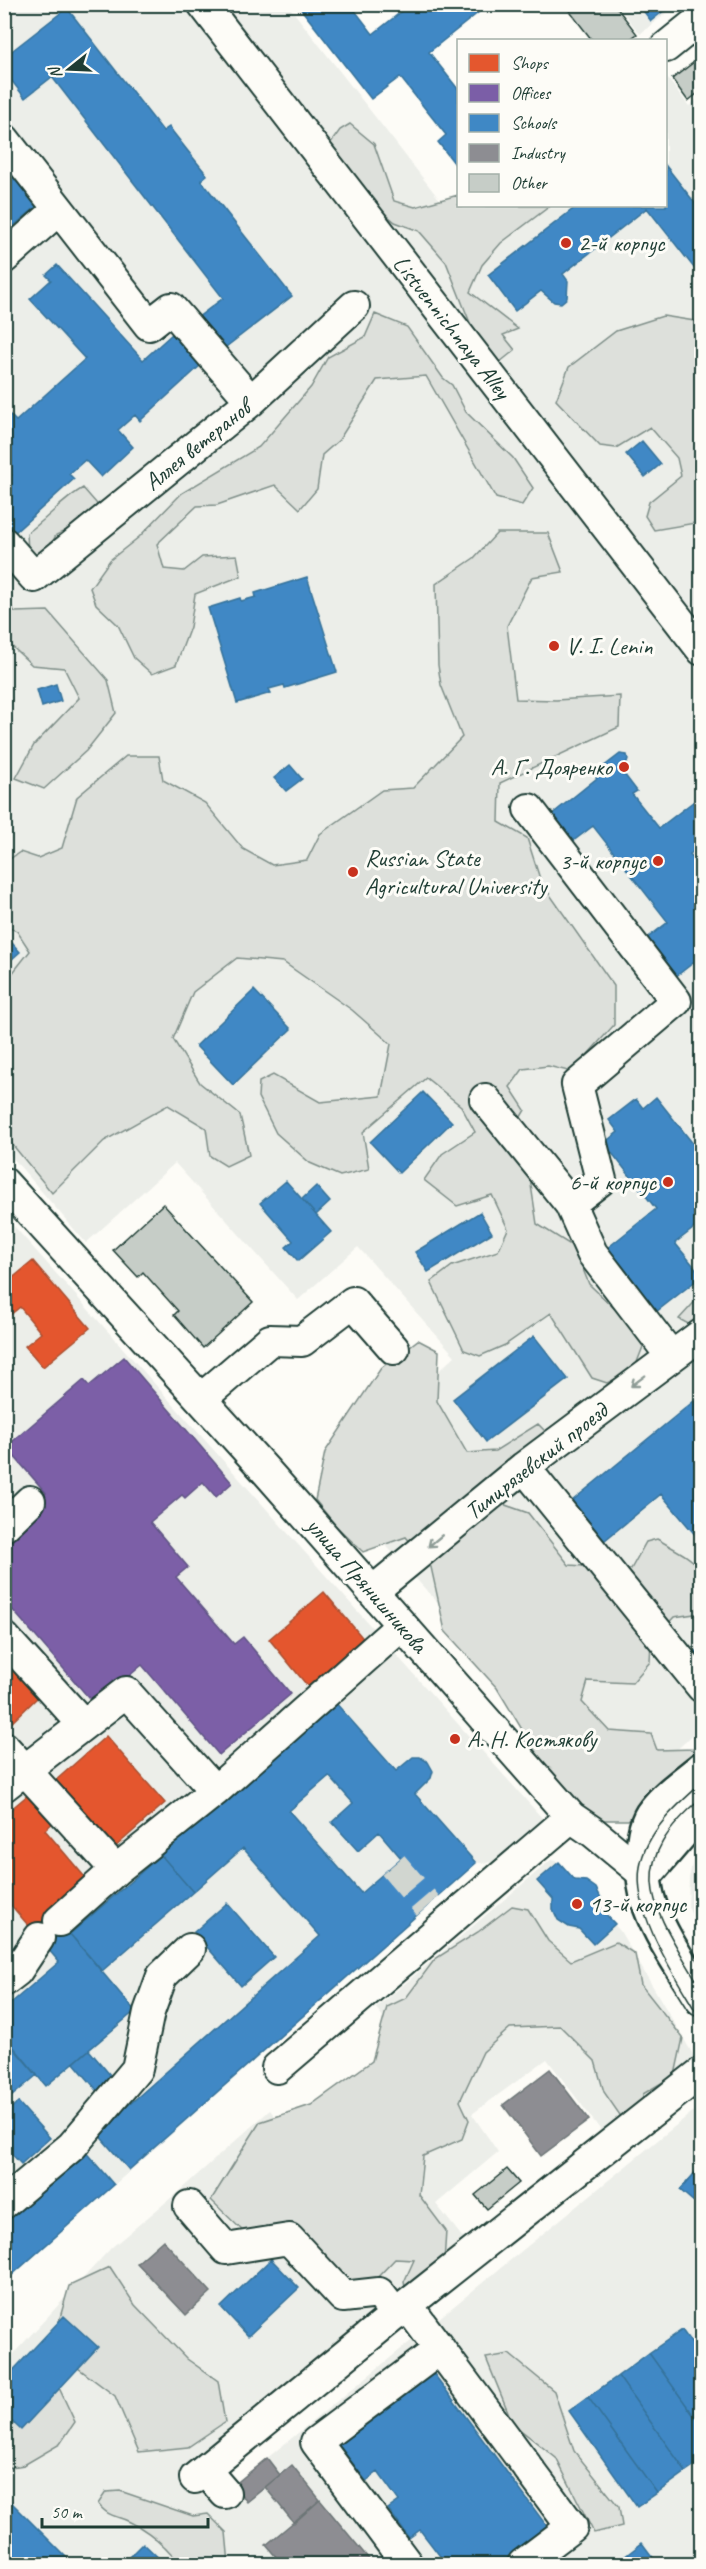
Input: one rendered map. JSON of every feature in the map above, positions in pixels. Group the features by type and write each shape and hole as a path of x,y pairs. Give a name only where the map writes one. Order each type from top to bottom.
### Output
{"main road":[{"path":"702,1769 653,1813 644,1832 645,1875 650,1905 662,1932 702,1999"},
{"path":"645,1875 681,1833 702,1813"}],"street":[{"name":"Listvennichnaya Alley","path":"203,4 702,650"},
{"path":"667,46 702,18"},
{"path":"4,139 149,325 171,308 252,400"},
{"path":"4,258 58,210"},
{"name":"Аллея ветеранов","path":"4,543 34,577 252,400 354,306"},
{"path":"529,809 676,1001 577,1085 601,1180 570,1204"},
{"path":"485,1099 570,1204 592,1253 670,1356"},
{"name":"улица Прянишникова","path":"4,1183 201,1399 571,1817 645,1875"},
{"path":"201,1399 270,1340 302,1341 353,1302 394,1349"},
{"name":"Тимирязевский проезд","path":"373,1592 524,1467 702,1334"},
{"path":"524,1467 702,1687"},
{"path":"4,1526 30,1501"},
{"path":"4,1981 17,1971 49,1929 116,1870 214,1791 402,1625"},
{"path":"4,1637 83,1724"},
{"path":"15,1777 126,1692 214,1791"},
{"path":"4,1747 15,1777 116,1870"},
{"path":"645,1875 650,1853 664,1826 702,1791"},
{"path":"277,2068 437,1916 571,1817"},
{"path":"4,2203 72,2146 137,2068 149,2012 162,1976 190,1949"},
{"path":"225,2493 200,2474 401,2310 702,2072"},
{"path":"189,2206 226,2249 289,2239 343,2297 379,2293 401,2310 440,2349 572,2527 523,2565"},
{"path":"407,2565 315,2442 440,2349"}],"shaded area":[{"name":"Russian State Agricultural University","path":"4,5 288,5 468,236 506,207 667,207 667,80 689,106 701,96 701,1410 693,1401 567,1505 599,1545 661,1494 701,1543 701,1646 685,1660 701,1680 701,1727 650,1775 592,1774 372,1530 320,1478 455,1356 358,1247 298,1300 175,1163 86,1243 5,1149"},
{"path":"617,5 638,5 651,21 662,5 676,5 640,34"},
{"path":"350,124 374,144 394,201 415,207 457,195 457,207 549,207 501,243 482,265 470,292 518,329 503,335 515,350 495,366 476,338 446,262 419,231 395,222 356,189 327,148 340,130"},
{"path":"375,314 407,327 443,378 452,385 466,412 513,458 533,488 522,505 496,498 426,376 377,380 339,440 322,455 317,489 300,509 275,485 217,505 197,506 157,544 164,569 184,571 202,557 237,555 241,576 195,594 190,627 176,665 152,674 134,658 118,625 96,604 90,588 110,560 139,537 182,493 259,447 311,387 328,357 365,337"},
{"path":"663,316 701,322 701,530 695,523 654,530 645,516 649,502 681,476 677,458 650,427 616,448 600,446 556,400 569,367 616,331"},
{"path":"83,488 97,504 88,521 56,535 43,560 28,552 27,533"},
{"path":"497,533 548,533 563,572 532,577 507,626 516,699 556,700 620,696 619,727 500,783 499,822 527,838 541,882 614,986 614,1025 572,1072 548,1066 523,1069 510,1087 525,1110 503,1147 529,1172 537,1224 574,1247 589,1284 646,1339 634,1370 607,1383 592,1378 551,1313 505,1345 480,1356 464,1350 431,1282 452,1266 498,1251 508,1229 492,1195 457,1206 424,1180 442,1154 475,1132 461,1106 426,1078 363,1132 369,1169 340,1176 310,1163 276,1133 258,1097 259,1082 273,1075 320,1102 381,1096 391,1044 352,1010 283,962 237,958 193,992 173,1039 200,1083 240,1115 249,1155 226,1166 210,1156 206,1128 168,1105 104,1141 52,1193 7,1138 11,975 30,951 17,931 5,926 4,863 20,852 38,858 62,848 77,797 126,756 159,756 163,780 205,803 243,849 272,865 307,860 320,834 382,790 413,788 462,737 441,685 438,665 436,584 474,558"},
{"path":"4,596 15,612 48,611 108,680 116,713 86,751 44,789 16,778 34,745 79,698 64,668 32,665 5,640"},
{"path":"4,1215 542,1818 543,1829 503,1862 476,1863 5,2282"},
{"path":"701,1295 701,1320 692,1326 679,1319"},
{"path":"418,1340 439,1351 437,1401 467,1453 495,1451 538,1424 546,1432 497,1502 528,1513 569,1565 631,1569 646,1542 657,1539 684,1554 697,1566 701,1582 701,1613 674,1617 651,1642 650,1662 632,1683 588,1681 582,1702 609,1731 651,1734 657,1750 695,1749 701,1744 701,1765 655,1803 628,1820 600,1820 564,1791 535,1751 497,1688 445,1631 431,1567 406,1537 363,1552 336,1526 315,1500 325,1452 381,1368"},
{"path":"701,1842 701,1938 688,1906 689,1878 694,1855"},
{"path":"551,1860 559,1862 575,1879 586,1881 596,1888 602,1900 601,1910 620,1931 698,2063 606,2137 547,2059 472,2114 498,2152 436,2204 471,2248 187,2470 234,2485 701,2105 701,2564 5,2564 4,2364 111,2248 270,2110 290,2136 406,2046 376,2008"},
{"path":"512,1906 528,1909 548,1941 571,1961 616,1942 635,1954 641,1985 683,2038 675,2075 643,2094 643,2118 624,2121 604,2092 595,2061 560,2026 510,2028 483,2052 460,2101 469,2120 462,2139 423,2156 419,2195 446,2231 444,2262 406,2292 404,2282 414,2260 395,2259 372,2283 347,2286 248,2236 211,2200 260,2122 311,2105 372,2061 387,2007 406,1998 435,1959 478,1932"},
{"path":"110,2267 135,2305 187,2359 218,2381 225,2422 188,2447 139,2452 115,2396 74,2365 66,2347 59,2321 69,2286"},
{"path":"509,2354 554,2391 574,2451 619,2507 622,2526 594,2533 556,2458 513,2424 486,2358"},
{"path":"54,2377 75,2422 60,2444 24,2465 5,2468 4,2406"},
{"path":"120,2491 193,2516 208,2514 226,2532 229,2564 180,2564 164,2545 151,2535 138,2526 110,2514 98,2504 106,2492"}],"building: Shops":[{"path":"33,1261 90,1328 43,1367 25,1346 41,1333 20,1307 4,1320 4,1285"},
{"path":"324,1592 366,1642 310,1689 269,1639"},
{"path":"4,1659 40,1695 4,1730"},
{"path":"106,1736 165,1803 114,1848 55,1781"},
{"path":"35,1789 59,1817 45,1830 89,1882 33,1931 4,1897 4,1815"},
{"path":"4,1943 14,1953 4,1961"}],"building: Offices":[{"path":"124,1357 232,1483 216,1497 203,1482 185,1498 182,1495 150,1522 188,1567 176,1577 234,1644 243,1637 291,1694 219,1755 142,1665 95,1705 4,1600 4,1540 16,1518 46,1493 6,1447 84,1380 89,1386"}],"building: Schools":[{"path":"297,4 350,4 373,34 411,4 489,4 429,52 457,88 457,167 438,142 446,135 400,77 371,99"},
{"path":"638,4 662,4 666,9 651,21"},
{"path":"67,8 163,131 169,127 207,175 201,180 292,296 222,350 197,318 223,298 52,77 25,98 4,71 4,57"},
{"path":"4,159 42,202 4,234"},
{"name":"2-й корпус","path":"667,167 702,212 702,278 647,208 563,274 568,281 567,298 561,303 554,302 541,291 515,311 488,275 576,207 667,207"},
{"path":"57,265 143,360 172,334 201,365 140,421 135,415 118,430 133,447 101,477 85,460 69,474 74,479 12,535 4,528 4,482 12,475 4,468 4,409 16,421 85,359 30,299 51,280 46,275"},
{"path":"642,441 661,464 645,477 626,454"},
{"path":"307,577 337,672 285,688 284,685 269,689 271,693 237,703 208,608 240,598 241,601 256,597 255,593"},
{"path":"56,684 61,701 42,707 37,690"},
{"name":"3-й корпус","path":"620,754 627,755 626,765 621,770 637,791 632,794 659,828 702,795 702,845 690,854 702,868 702,956 670,981 641,943 668,922 593,826 572,842 551,815 597,778 594,774"},
{"path":"290,765 302,779 286,791 274,778"},
{"path":"4,934 20,952 4,966"},
{"path":"254,990 291,1029 233,1085 196,1046"},
{"path":"423,1092 452,1122 399,1173 370,1142"},
{"name":"6-й корпус","path":"656,1097 702,1155 702,1222 675,1243 702,1276 656,1312 606,1249 656,1209 604,1143 618,1132 609,1120 636,1099 643,1108"},
{"path":"286,1181 331,1232 298,1261 286,1247 293,1241 260,1203"},
{"path":"316,1186 330,1202 316,1215 302,1199"},
{"path":"480,1212 492,1233 428,1272 415,1252"},
{"path":"534,1336 568,1379 486,1442 453,1399"},
{"path":"694,1401 702,1410 702,1461 696,1466 702,1473 702,1543 661,1494 599,1545 567,1505"},
{"path":"702,1646 702,1680 685,1660"},
{"path":"334,1701 396,1771 413,1757 420,1757 428,1762 433,1771 431,1778 415,1794 476,1863 129,2170 97,2133 320,1936 243,1848 193,1892 161,1855","holes":["329,1776 353,1803 332,1822 358,1851 379,1832 401,1858 361,1893 289,1811"]},
{"path":"161,1855 193,1892 102,1971 70,1934"},
{"name":"13-й корпус","path":"559,1862 575,1880 586,1881 596,1888 602,1900 601,1909 615,1924 593,1944 579,1929 569,1927 558,1920 553,1909 553,1899 537,1881"},
{"path":"227,1903 274,1957 241,1986 194,1932"},
{"path":"53,1914 135,2011 46,2086 4,2037 4,2009 59,1962 33,1931"},
{"path":"12,2045 37,2075 4,2103 4,2051"},
{"path":"89,2050 116,2082 101,2095 74,2063"},
{"path":"18,2102 50,2138 21,2164 4,2146 4,2114"},
{"path":"83,2149 114,2185 4,2282 4,2218"},
{"path":"699,2168 702,2170 702,2209 680,2190"},
{"path":"271,2259 299,2288 248,2336 221,2307"},
{"path":"64,2316 98,2347 21,2430 4,2414 4,2380"},
{"path":"682,2330 702,2358 702,2427 649,2353"},
{"path":"649,2353 702,2427 702,2461 686,2472 618,2376"},
{"path":"434,2374 549,2529 502,2564 446,2564 420,2530 409,2538 388,2509 399,2501 378,2472 366,2481 339,2445"},
{"path":"618,2376 686,2472 657,2493 588,2397"},
{"path":"588,2397 657,2493 637,2507 569,2411"},
{"path":"4,2495 73,2564 18,2564 4,2551"},
{"path":"143,2543 165,2564 122,2564"},
{"path":"642,2543 657,2563 615,2564"}],"building: Industry":[{"path":"550,2069 589,2120 541,2156 503,2105"},
{"path":"163,2240 211,2292 186,2315 137,2263"},
{"path":"267,2458 280,2475 247,2502 234,2485"},
{"path":"292,2465 320,2500 294,2523 265,2487"},
{"path":"320,2500 373,2564 282,2564 266,2545"}],"building: Other":[{"path":"564,4 614,4 637,34 630,39 591,39"},
{"path":"702,56 702,90 688,101 672,79"},
{"path":"163,1204 253,1302 203,1348 174,1315 178,1311 143,1272 138,1277 113,1250"},
{"path":"507,2169 519,2183 487,2209 475,2195"}],"tunnel":[{"path":"393,1865 428,1906"}],"tram line":[{"path":"702,1783 664,1820 649,1842 640,1867 639,1886 643,1906 659,1947 702,2022"},
{"path":"702,1798 676,1824 660,1847 653,1869 653,1891 659,1913 702,1990"}],"place":[{"name":"2-й корпус","path":"566,243"},
{"name":"V. I. Lenin","path":"554,646"},
{"name":"А. Г. Дояренко","path":"624,767"},
{"name":"3-й корпус","path":"658,861"},
{"name":"Russian State Agricultural University","path":"353,872"},
{"name":"6-й корпус","path":"668,1182"},
{"name":"А. Н. Костякову","path":"455,1739"},
{"name":"13-й корпус","path":"577,1904"}]}
